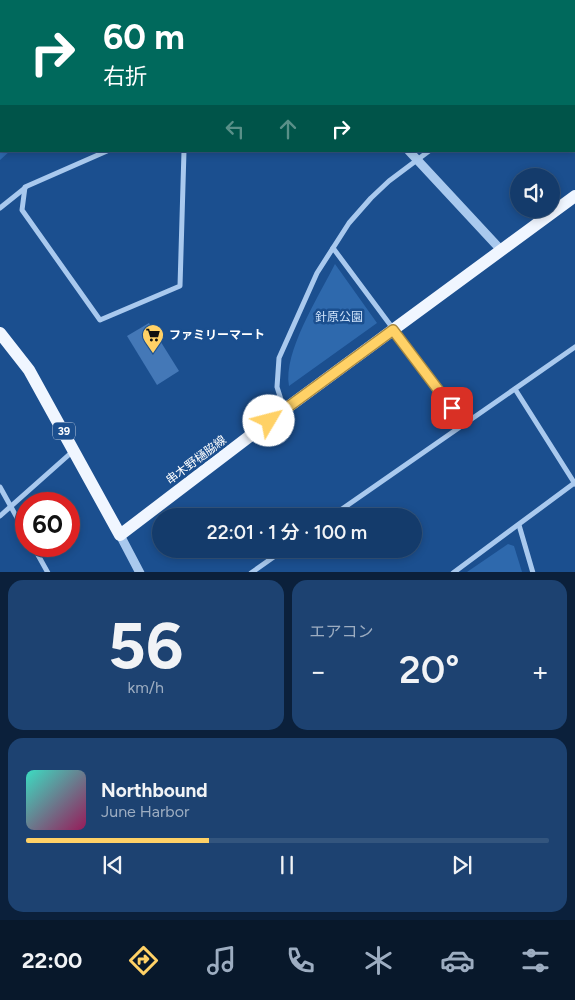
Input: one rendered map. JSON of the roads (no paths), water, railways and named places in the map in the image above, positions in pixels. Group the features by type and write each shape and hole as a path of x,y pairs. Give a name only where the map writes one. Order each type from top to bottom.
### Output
{"main road":[{"name":"串木野樋脇線","path":"120,535 284,410 575,196"},
{"name":"39","path":"0,333 29,370 120,535"}],"street":[{"path":"0,208 25,187 105,152"},
{"path":"25,187 22,210 100,320 180,286 184,152"},
{"path":"410,152 501,250"},
{"path":"284,410 277,387 279,358 317,273 349,223 371,198 389,181 428,152"},
{"path":"333,248 464,424"},
{"path":"343,508 575,347"},
{"path":"453,572 574,484 515,389"},
{"path":"0,516 74,450"},
{"path":"0,487 15,514"},
{"path":"519,525 533,572"},
{"path":"120,535 140,572"},
{"path":"39,557 48,572"},
{"path":"251,572 272,558"}],"place":[{"name":"ファミリーマート","path":"153,354"}],"park label":[{"name":"針原公園","path":"339,317"}]}
